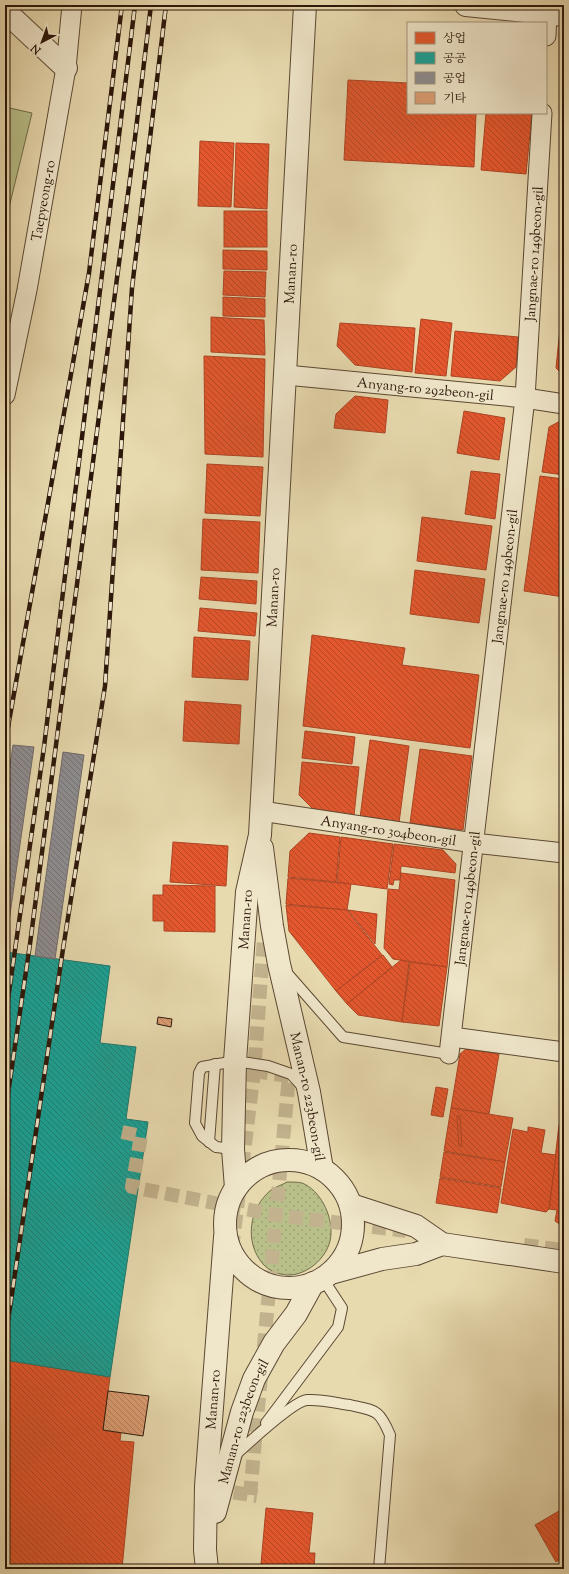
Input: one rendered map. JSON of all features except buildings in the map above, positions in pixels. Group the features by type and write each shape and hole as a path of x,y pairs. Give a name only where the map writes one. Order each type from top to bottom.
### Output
{"street":[{"name":"Taepyeong-ro","path":"5,394 27,290 66,68 72,5"},
{"name":"Manan-ro","path":"236,1188 225,1062 247,892 260,835 305,5"},
{"path":"466,5 556,14 547,34"},
{"path":"5,11 66,68"},
{"name":"Jangnae-ro 149beon-gil","path":"451,1046 526,398 542,114"},
{"name":"Anyang-ro 292beon-gil","path":"286,375 526,398 564,404"},
{"name":"Anyang-ro 304beon-gil","path":"261,810 474,843 564,853"},
{"name":"Manan-ro 223beon-gil","path":"206,1559 228,1461 242,1412 254,1379 274,1343 322,1278 346,1254 353,1230 351,1205 344,1191 335,1178 322,1169 309,1092 272,926 260,835"},
{"path":"451,1046 564,1052"},
{"path":"322,1169 299,1160 275,1161 253,1171 236,1188 229,1201 226,1215 226,1230 232,1252 246,1271 266,1283 290,1288 382,1259 416,1254 442,1244"},
{"path":"351,1205 416,1226 442,1244 564,1262"},
{"name":"Manan-ro","path":"206,1559 206,1486 226,1230"}],"lane":[{"path":"280,964 343,1037 451,1046"},
{"path":"233,1149 216,1147 202,1136 195,1123 199,1073 202,1066 225,1062 268,1066 291,1074 309,1092"},
{"path":"209,1142 225,1062"},
{"path":"256,1436 338,1327 342,1308 322,1278"},
{"path":"228,1461 284,1413 305,1400 326,1401 376,1410 384,1420 390,1435 379,1569"}],"green space":[{"path":"5,107 32,113 5,224"},
{"path":"287,1182 302,1183 314,1191 324,1204 327,1211 331,1226 331,1233 327,1249 317,1263 303,1272 287,1275 274,1272 263,1264 253,1246 251,1236 254,1216 264,1197 274,1188"}],"tunnel":[{"path":"232,1249 254,1071 264,938"},
{"path":"254,1071 289,1076 263,1356"},
{"path":"122,1132 141,1136 132,1187 276,1215 406,1231"},
{"path":"524,1245 564,1250"},
{"path":"250,1495 261,1376"},
{"path":"213,1489 257,1496"}],"railway":[{"path":"5,744 89,273 122,5"},
{"path":"5,1020 44,747 135,5"},
{"path":"5,1114 30,944 131,171 151,5"},
{"path":"5,1341 63,949 105,686 132,288 166,5"}]}
